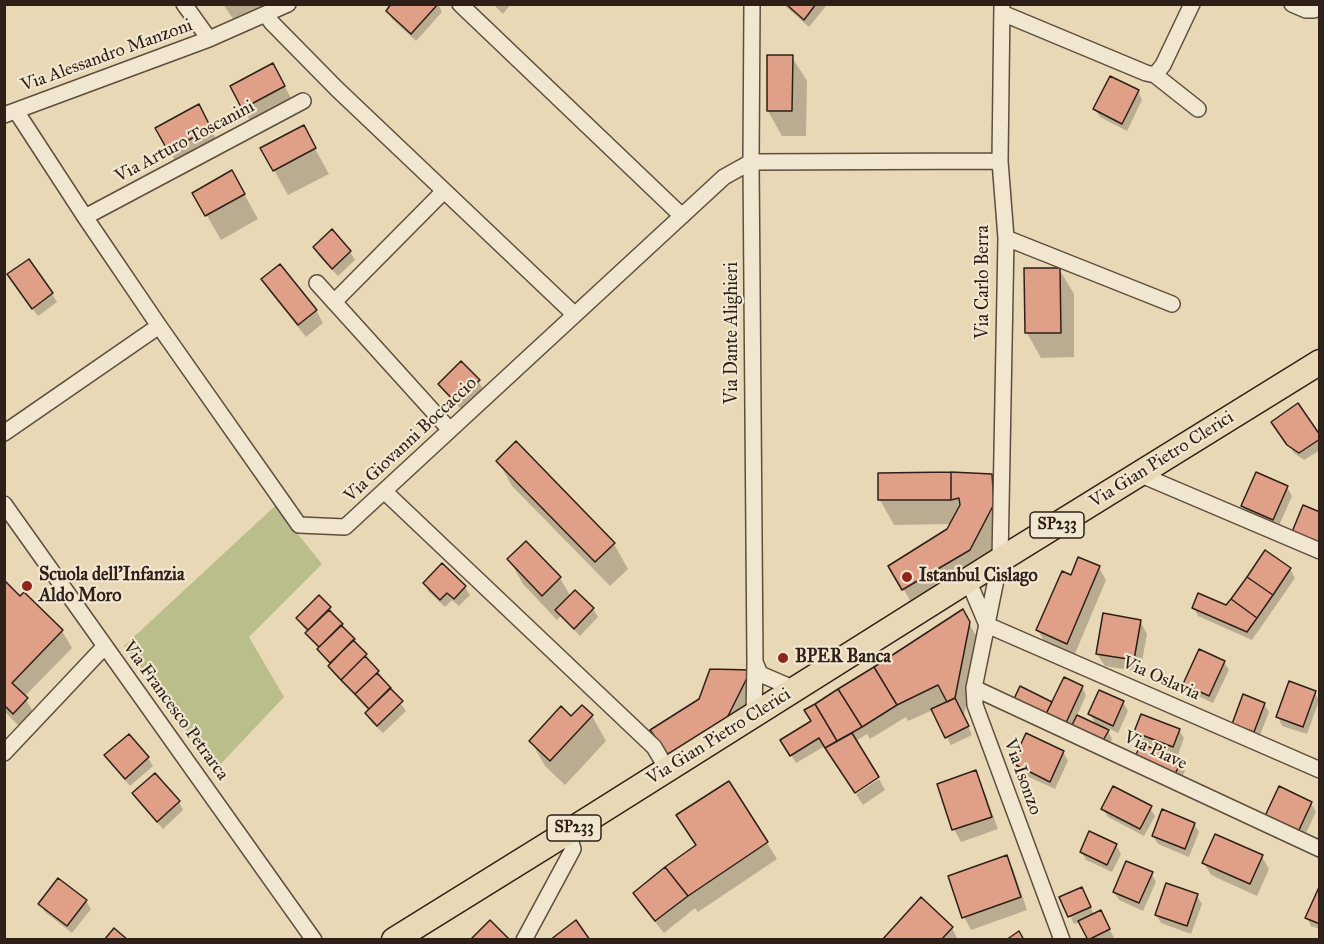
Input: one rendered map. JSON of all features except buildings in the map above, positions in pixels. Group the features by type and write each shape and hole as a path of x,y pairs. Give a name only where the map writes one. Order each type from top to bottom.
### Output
{"main road":[{"name":"Via Gian Pietro Clerici","path":"394,939 1320,362"}],"street":[{"path":"184,4 209,39"},
{"name":"Via Alessandro Manzoni","path":"10,113 209,39 288,4"},
{"path":"460,4 682,216"},
{"name":"Via Dante Alighieri","path":"752,4 754,714"},
{"path":"1155,75 1163,65 1192,4"},
{"path":"1292,4 1306,10 1320,8"},
{"path":"1002,9 1135,69 1155,75 1198,109"},
{"name":"Via Carlo Berra","path":"1000,560 1006,238 1000,161 1002,9"},
{"path":"266,15 337,89 574,314"},
{"name":"Via Arturo Toscanini","path":"85,217 303,101"},
{"name":"Via Giovanni Boccaccio","path":"10,113 299,525 345,527 724,177 751,162"},
{"path":"751,162 1000,161"},
{"path":"334,302 444,191"},
{"path":"1006,238 1172,304"},
{"path":"317,283 450,430"},
{"path":"4,433 159,326"},
{"path":"1139,474 1320,551"},
{"path":"384,491 654,747 667,769"},
{"name":"Via Francesco Petrarca","path":"4,504 315,939"},
{"name":"Via Isonzo","path":"1000,560 974,688 975,705 1062,939"},
{"path":"968,580 987,625"},
{"name":"Via Oslavia","path":"987,625 1320,770"},
{"path":"4,753 105,646"},
{"path":"755,662 760,674 795,689"},
{"name":"Via Piave","path":"974,688 1320,849"},
{"path":"524,939 573,849 568,832"}],"green space":[{"path":"275,506 322,564 249,637 284,697 215,770 124,646"}],"place":[{"name":"Istanbul Cislago","path":"907,577"},
{"name":"Scuola dell'Infanzia Aldo Moro","path":"27,586"},
{"name":"BPER Banca","path":"783,658"}]}
